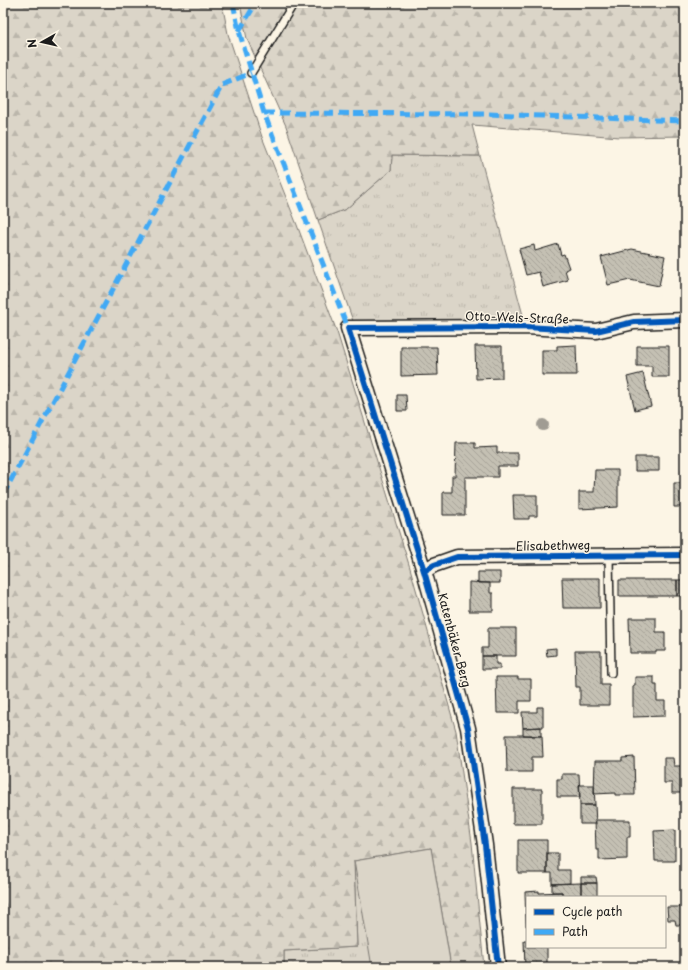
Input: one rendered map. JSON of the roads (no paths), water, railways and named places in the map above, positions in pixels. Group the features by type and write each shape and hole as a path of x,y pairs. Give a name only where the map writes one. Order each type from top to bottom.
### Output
{"street":[{"name":"Otto-Wels-Straße","path":"348,328 526,327 596,331 634,322 685,320"},
{"name":"Katenbäker Berg","path":"348,328 424,571 468,728 485,845 498,967"},
{"name":"Elisabethweg","path":"424,571 434,565 457,557 685,555"}],"lane":[{"path":"251,73 294,3"},
{"path":"609,555 611,673"}]}
